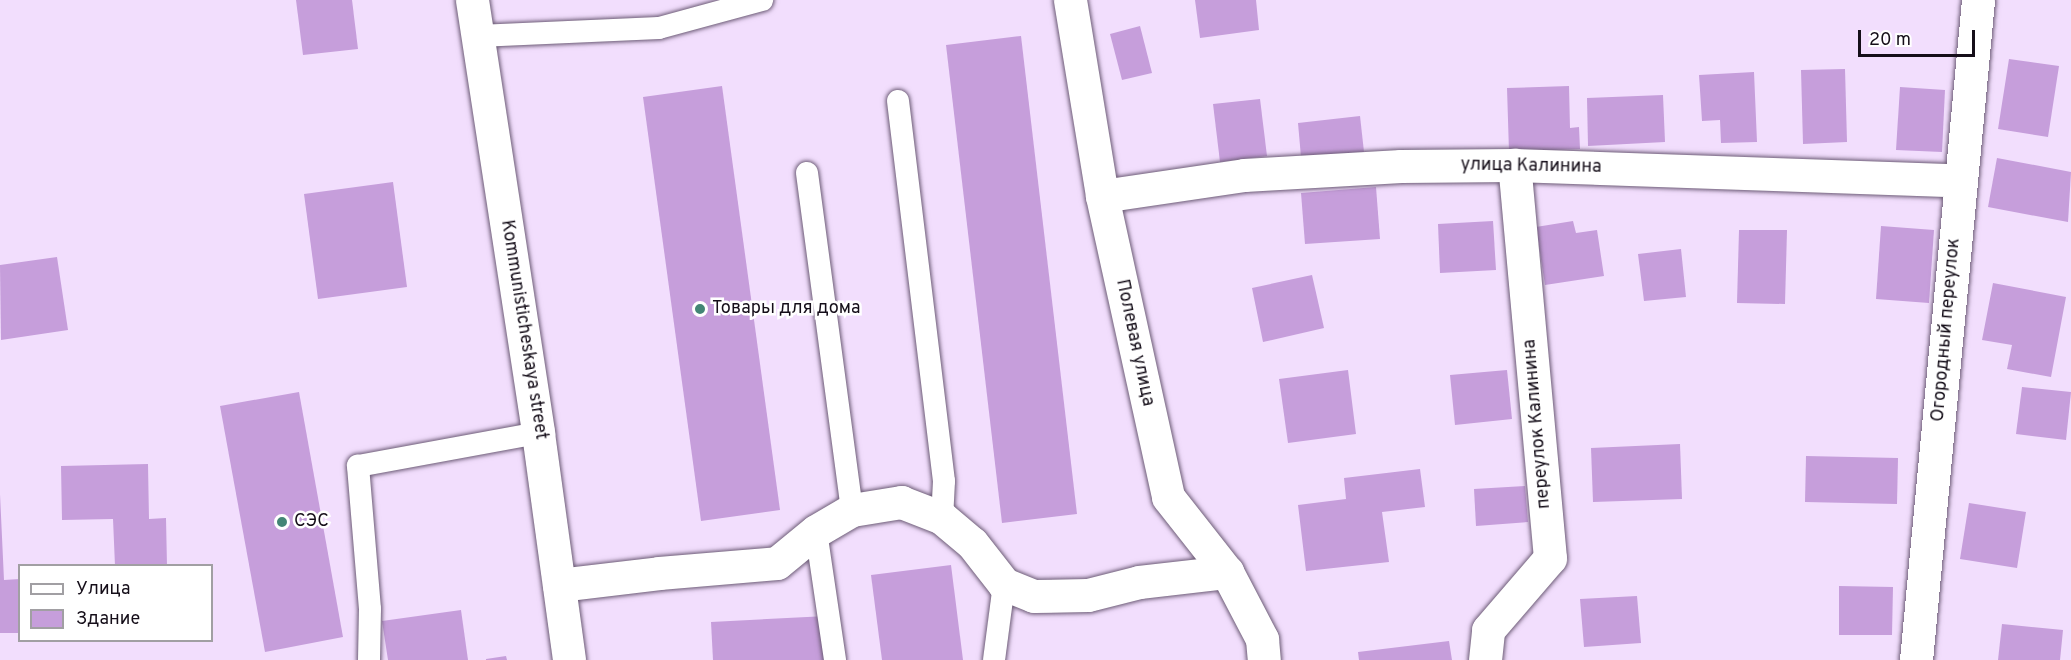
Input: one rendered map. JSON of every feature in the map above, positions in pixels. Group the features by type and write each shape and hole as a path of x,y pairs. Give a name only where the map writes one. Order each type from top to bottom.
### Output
{"street":[{"name":"Kommunisticheskaya street","path":"472,0 538,433 569,660"},
{"name":"Полевая улица","path":"1070,0 1102,196 1168,497 1227,572 1262,639 1264,660"},
{"name":"Огородный переулок","path":"1916,660 1978,0"},
{"name":"улица Калинина","path":"1102,196 1244,175 1401,166 1514,165 1961,181"},
{"name":"переулок Калинина","path":"1485,660 1488,630 1550,558 1514,165"},
{"path":"559,585 658,573 777,564 816,531 852,510 901,502 942,518 972,543 1004,584 1034,596 1088,595 1139,582 1227,572"}],"lane":[{"path":"478,36 659,28 762,0"},
{"path":"898,101 944,481 942,518"},
{"path":"807,173 852,510"},
{"path":"369,660 370,609 358,466 538,433"},
{"path":"816,531 835,660"},
{"path":"994,660 1004,584"}],"building":[{"path":"296,0 352,0 358,49 303,55"},
{"path":"1195,0 1256,0 1259,30 1200,38"},
{"path":"1140,26 1152,73 1122,80 1110,34"},
{"path":"1021,36 1077,514 1002,523 946,45"},
{"path":"2009,59 2059,66 2048,137 1998,129"},
{"path":"1845,69 1847,142 1803,144 1801,70"},
{"path":"1754,72 1757,142 1721,143 1720,120 1702,121 1699,75"},
{"path":"722,86 780,510 701,521 643,97"},
{"path":"1569,86 1570,128 1579,127 1580,149 1509,152 1507,88"},
{"path":"1900,87 1945,90 1942,152 1896,150"},
{"path":"1663,95 1665,142 1588,146 1587,98"},
{"path":"1260,99 1267,156 1220,162 1213,104"},
{"path":"1360,116 1364,152 1301,157 1298,123"},
{"path":"1997,158 2071,172 2068,222 1988,207"},
{"path":"393,182 407,287 318,299 304,194"},
{"path":"1376,187 1380,239 1305,244 1301,193"},
{"path":"1493,221 1496,270 1440,273 1438,224"},
{"path":"1573,221 1576,233 1597,230 1604,276 1545,285 1536,227"},
{"path":"1881,226 1934,230 1929,303 1876,299"},
{"path":"1739,230 1787,230 1785,304 1737,303"},
{"path":"1681,249 1686,297 1644,301 1638,254"},
{"path":"57,257 68,330 1,340 0,265"},
{"path":"1312,275 1324,328 1263,342 1252,288"},
{"path":"1993,283 2066,297 2051,377 2007,369 2012,345 1982,340"},
{"path":"1348,370 1356,434 1288,443 1279,379"},
{"path":"1507,370 1512,419 1455,425 1450,375"},
{"path":"2022,387 2071,392 2066,440 2016,434"},
{"name":"СЭС","path":"299,392 343,637 265,652 220,406"},
{"path":"1680,444 1682,499 1593,502 1591,448"},
{"path":"1806,456 1898,458 1897,504 1805,502"},
{"path":"148,464 149,519 166,518 167,564 115,564 113,519 62,520 61,466"},
{"path":"1420,469 1425,507 1382,512 1389,562 1306,571 1298,505 1346,499 1344,478"},
{"path":"1525,486 1528,522 1476,526 1474,489"},
{"path":"0,494 4,580 18,579 18,633 0,633"},
{"path":"1969,503 2026,512 2017,568 1960,559"},
{"path":"951,565 963,660 882,660 871,575"},
{"path":"1839,586 1893,587 1892,635 1839,635"},
{"path":"1637,596 1641,643 1584,647 1580,599"},
{"path":"461,610 468,660 388,660 382,621"},
{"path":"827,616 830,660 713,660 711,622"},
{"path":"2002,624 2063,630 2060,660 1998,660"},
{"path":"1449,641 1452,660 1359,660 1358,652"},
{"path":"506,656 507,660 486,660 486,659"}],"place":[{"name":"Товары для дома","path":"700,309"},
{"name":"СЭС","path":"282,522"}]}
